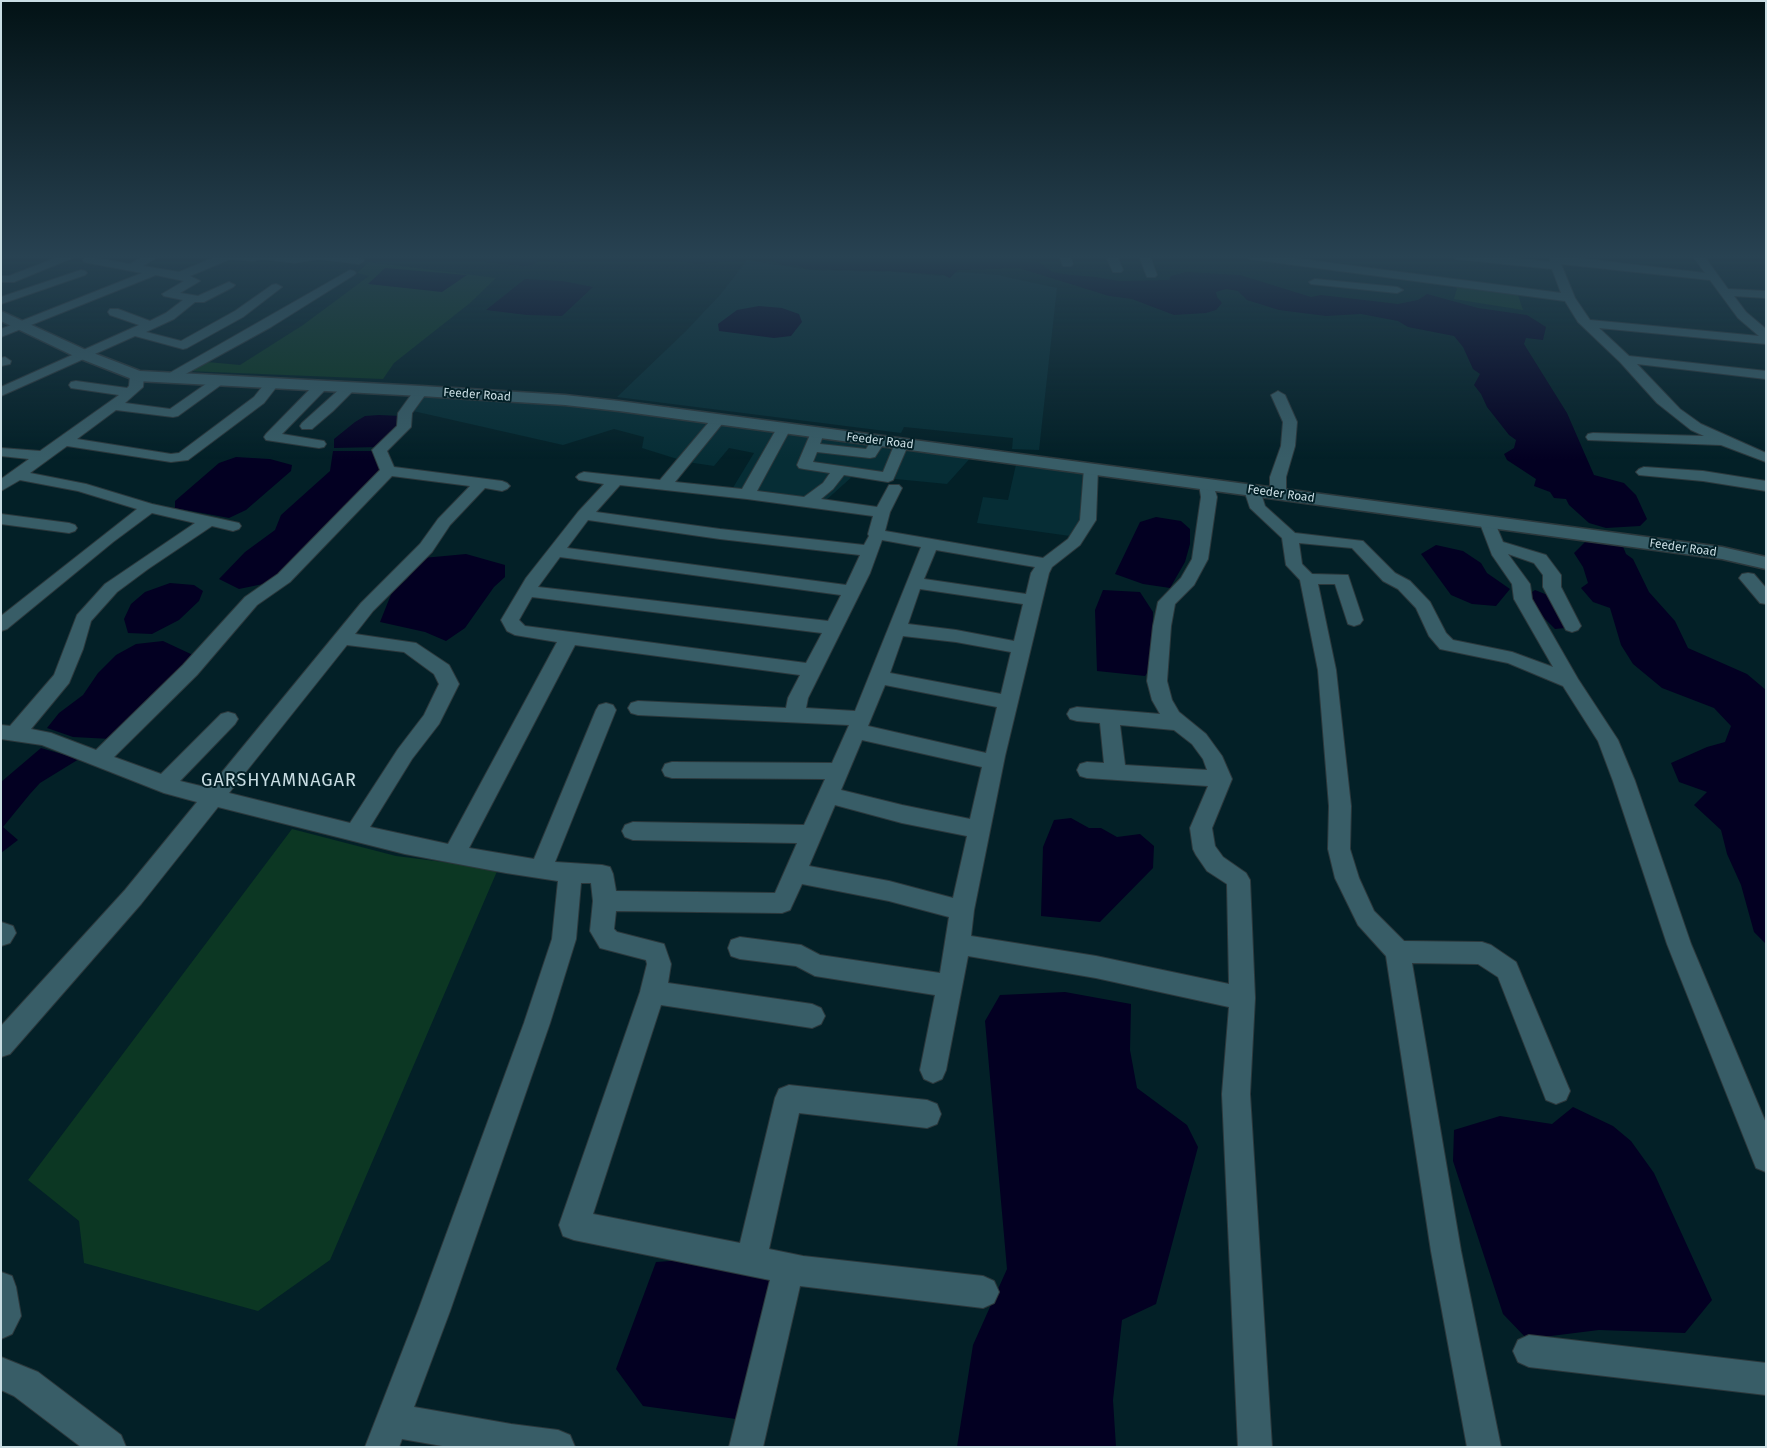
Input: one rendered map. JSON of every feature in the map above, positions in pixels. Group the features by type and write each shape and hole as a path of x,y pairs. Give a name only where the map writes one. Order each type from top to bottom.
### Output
{"street":[{"name":"Feeder Road","path":"8,324 82,354 133,384 166,379 565,400 784,428 814,440 879,440 1722,553 1766,563"},
{"path":"146,324 150,325"},
{"path":"1,392 153,324"},
{"path":"134,332 183,345 222,324"},
{"path":"166,379 268,324"},
{"path":"1588,324 1625,359 1675,412 1696,427 1766,458"},
{"path":"1593,324 1766,340"},
{"path":"1752,324 1766,335"},
{"path":"1625,359 1766,375"},
{"path":"114,406 172,413 218,382"},
{"path":"76,385 133,384"},
{"path":"1,486 114,406 133,384"},
{"path":"65,441 171,458 183,457 259,400 271,385"},
{"path":"319,388 271,437 319,444"},
{"path":"307,426 348,389"},
{"path":"388,471 379,450 404,426 405,413 421,391"},
{"path":"1278,395 1290,422 1288,446 1278,477 1278,493"},
{"path":"664,485 719,419"},
{"path":"747,494 784,428"},
{"path":"1593,437 1725,441"},
{"path":"814,440 804,465 888,477 902,443"},
{"path":"1749,451 1766,477"},
{"path":"1,452 44,456"},
{"path":"933,1070 958,944 962,910 1032,600 1040,573 1046,564 1074,542 1088,520 1091,468"},
{"path":"388,471 502,486"},
{"path":"99,759 190,670 251,601 284,578 388,471"},
{"path":"807,502 828,486 840,471"},
{"path":"1644,472 1703,476 1766,486"},
{"path":"18,475 81,487 149,508 233,526"},
{"path":"584,477 747,494 882,512"},
{"path":"616,480 584,515 527,591 510,620 513,627 521,631 569,638 812,670"},
{"path":"1,1045 133,897 215,798 367,607 426,548 444,522 481,484"},
{"path":"1207,484 1209,497 1200,558 1188,581 1167,602 1162,626 1157,681 1162,700 1172,717 1199,739 1212,756 1220,779 1201,828 1204,849 1215,864 1238,880 1242,998 1236,1094 1254,1447"},
{"path":"795,714 798,698 852,591 876,534 882,512 894,488"},
{"path":"1252,490 1258,508 1290,537 1357,544 1389,577 1404,585 1424,606 1438,636 1447,644 1512,658 1570,681"},
{"path":"1,625 99,544 149,508"},
{"path":"584,515 720,534 869,551"},
{"path":"1,519 69,528"},
{"path":"8,733 62,678 74,649 82,619 105,594 142,565 209,521"},
{"path":"1487,521 1500,555 1522,584 1523,599 1550,643 1570,681 1608,740 1679,944 1766,1158"},
{"path":"876,534 1046,564"},
{"path":"1290,537 1294,564 1308,579 1327,670 1340,806 1339,850 1347,878 1366,918 1398,952 1446,1251 1484,1447"},
{"path":"605,902 782,903 879,677 914,582 931,543"},
{"path":"1496,546 1540,558 1552,574 1552,587 1572,626"},
{"path":"556,551 852,591"},
{"path":"1748,578 1766,599"},
{"path":"1308,579 1342,579 1354,620"},
{"path":"914,582 1032,600"},
{"path":"527,591 833,628"},
{"path":"896,629 956,636 1020,648"},
{"path":"342,638 409,647 442,670 449,684 432,719 405,754 355,833"},
{"path":"454,855 569,638"},
{"path":"879,677 1008,702"},
{"path":"638,708 795,714 858,725 994,762"},
{"path":"541,869 606,710"},
{"path":"1077,714 1179,723"},
{"path":"1109,716 1115,772"},
{"path":"164,784 228,719"},
{"path":"8,733 44,738 164,784 355,833 454,855 570,873 602,874 605,902 602,932 608,941 655,952 658,958 653,992 574,1225 788,1268 983,1292"},
{"path":"672,770 838,771"},
{"path":"1087,770 1220,779"},
{"path":"828,795 902,814 979,830"},
{"path":"633,832 812,834"},
{"path":"558,1447 510,1441 387,1433 434,1311 537,1023 564,939 570,873"},
{"path":"794,873 889,891 962,910"},
{"path":"958,944 1096,967 1242,998"},
{"path":"740,948 801,956 815,965 949,986"},
{"path":"1398,952 1482,953 1507,970 1556,1091"},
{"path":"653,992 812,1016"},
{"path":"751,1261 789,1098 927,1114"},
{"path":"746,1447 788,1268"},
{"path":"1,1287 5,1316 1,1322"},
{"path":"1529,1351 1766,1379"},
{"path":"1,1373 26,1384 109,1447"}],"shaded area":[{"path":"693,324 1053,324 1039,450 1012,449 1013,438 904,427 901,433 617,397"},
{"path":"718,324 801,324 791,336 774,338 719,331"},
{"path":"1402,324 1541,324 1546,327 1543,340 1526,338 1524,344 1567,413 1594,475 1624,483 1636,495 1647,519 1640,526 1606,528 1589,523 1569,505 1566,499 1554,498 1550,492 1534,486 1536,479 1507,460 1504,454 1514,448 1516,440 1509,435 1487,407 1474,385 1480,374 1473,369 1463,347 1454,336 1408,327"},
{"path":"422,394 566,402 973,455 947,484 854,475 824,502 731,491 754,453 729,448 714,466 687,462 642,448 644,437 614,429 563,445 413,411"},
{"path":"365,416 401,416 399,428 380,447 334,448 334,439 355,422"},
{"path":"333,451 374,451 383,472 280,575 263,584 239,589 219,579 245,552 275,530 281,515 330,471"},
{"path":"236,457 270,459 292,465 291,471 246,510 229,518 175,508 175,501 219,463"},
{"path":"1017,460 1087,469 1083,519 1070,536 977,523 983,497 1008,500"},
{"path":"1156,517 1181,521 1190,529 1190,544 1185,562 1170,588 1143,584 1115,574 1140,522"},
{"path":"1586,541 1622,544 1626,554 1633,559 1649,592 1675,621 1688,648 1747,674 1766,690 1766,944 1754,932 1741,885 1727,854 1721,830 1694,805 1707,792 1679,782 1671,763 1707,747 1725,742 1731,726 1714,708 1662,688 1633,664 1621,645 1610,608 1593,602 1581,588 1588,583 1583,567 1574,553"},
{"path":"1436,545 1463,551 1481,563 1487,573 1510,589 1496,606 1472,604 1451,595 1421,554"},
{"path":"466,554 505,565 505,577 494,587 465,628 446,641 425,632 380,622 392,592 407,579 423,558"},
{"path":"170,583 194,585 203,591 199,601 179,620 152,634 128,633 124,619 131,604 145,592"},
{"path":"1103,590 1140,592 1153,612 1152,666 1145,676 1097,671 1095,610"},
{"path":"1535,590 1550,596 1565,628 1555,629 1532,606 1528,595"},
{"path":"163,641 193,655 111,739 73,737 47,728 59,713 83,695 98,673 116,655 136,644"},
{"path":"41,748 79,759 40,783 30,794 3,827 18,840 1,853 1,782"},
{"path":"1071,818 1089,828 1101,828 1117,837 1140,834 1154,846 1153,868 1100,922 1041,916 1043,847 1054,820"},
{"path":"1065,992 1131,1004 1130,1050 1137,1088 1187,1125 1198,1147 1156,1304 1122,1320 1113,1400 1116,1447 957,1447 973,1345 1007,1269 985,1021 1000,995"},
{"path":"1573,1107 1613,1126 1631,1141 1654,1173 1712,1300 1685,1333 1599,1330 1527,1339 1503,1314 1453,1161 1454,1130 1500,1116 1552,1124"},
{"path":"698,1259 773,1281 736,1419 643,1406 616,1369 656,1262"}],"green space":[{"path":"444,324 394,363 383,379 188,371 207,362 240,365 303,325"},
{"path":"292,829 396,856 498,869 330,1260 258,1311 84,1263 79,1221 28,1180"}],"district":[{"name":"GARSHYAMNAGAR","path":"279,781"}]}
